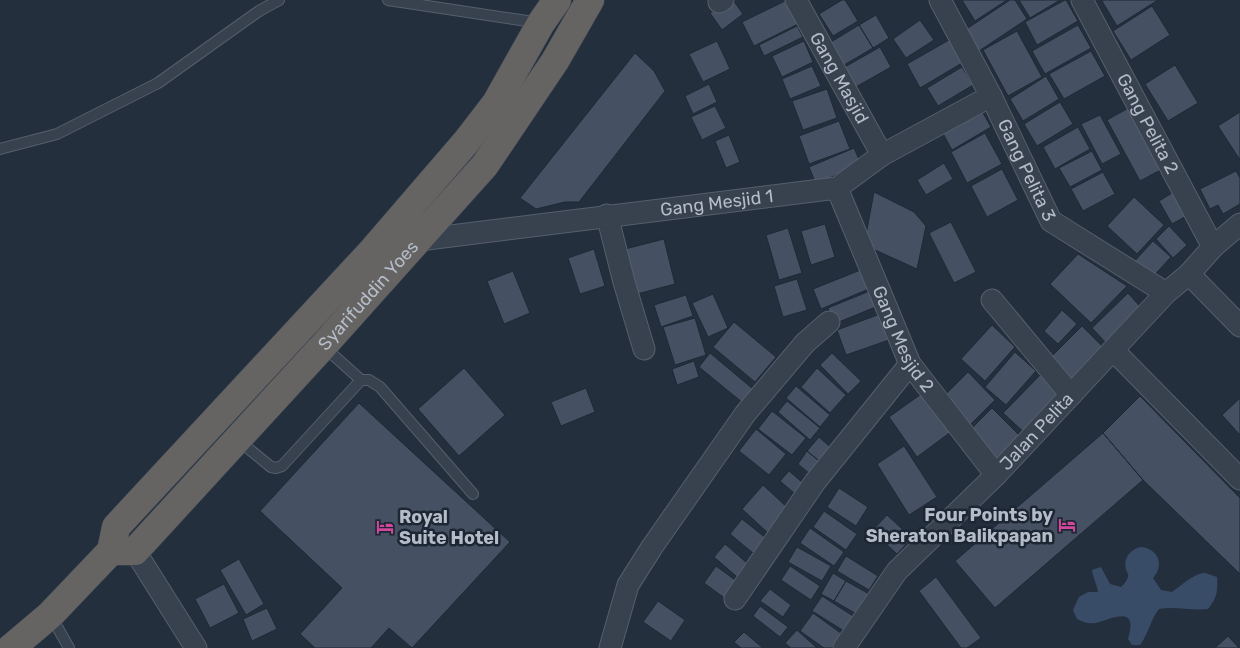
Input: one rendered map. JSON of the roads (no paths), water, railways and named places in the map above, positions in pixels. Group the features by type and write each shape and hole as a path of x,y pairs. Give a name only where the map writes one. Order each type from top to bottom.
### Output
{"highway":[{"path":"123,551 116,527 373,250 466,142 496,103 541,24 557,0"},
{"name":"Syarifuddin Yoes","path":"11,648 123,551 237,439 419,240 485,164 555,61 590,0"}],"street":[{"name":"Gang Masjid","path":"796,0 882,155"},
{"name":"Gang Pelita 3","path":"940,0 991,96 1051,221 1166,293"},
{"name":"Gang Pelita 2","path":"1082,0 1212,248"},
{"name":"Gang Mesjid 1","path":"419,240 607,215 836,188 882,155 991,96"},
{"name":"Gang Mesjid 2","path":"836,188 910,364 996,475"},
{"path":"607,215 644,349"},
{"name":"Jalan Pelita","path":"844,648 897,571 996,475 1166,293 1189,274 1212,248 1240,224"},
{"path":"1189,274 1240,326"},
{"path":"992,300 1071,395"},
{"path":"610,648 628,585 652,547 745,414 805,343 830,322"},
{"path":"1112,350 1240,479"},
{"path":"735,599 815,482 910,364"},
{"path":"123,551 196,648"}],"lane":[{"path":"0,149 57,134 158,83 259,11 279,0"},
{"path":"388,0 541,24"},
{"path":"302,327 361,380 369,380 380,387 473,494"},
{"path":"237,439 271,467 282,466 361,380"},
{"path":"50,615 69,648"}],"water":[{"path":"1140,547 1151,550 1158,558 1159,568 1153,578 1161,590 1172,592 1192,577 1205,573 1217,577 1217,590 1215,598 1208,609 1159,609 1140,645 1132,645 1128,639 1130,621 1127,618 1122,616 1096,623 1088,623 1077,619 1073,610 1079,597 1088,592 1098,592 1092,570 1101,567 1110,584 1121,587 1128,577 1125,565 1126,558 1130,552"}],"place":[{"name":"Four Points by Sheraton Balikpapan","path":"1067,525"},
{"name":"Royal Suite Hotel","path":"385,527"}]}
